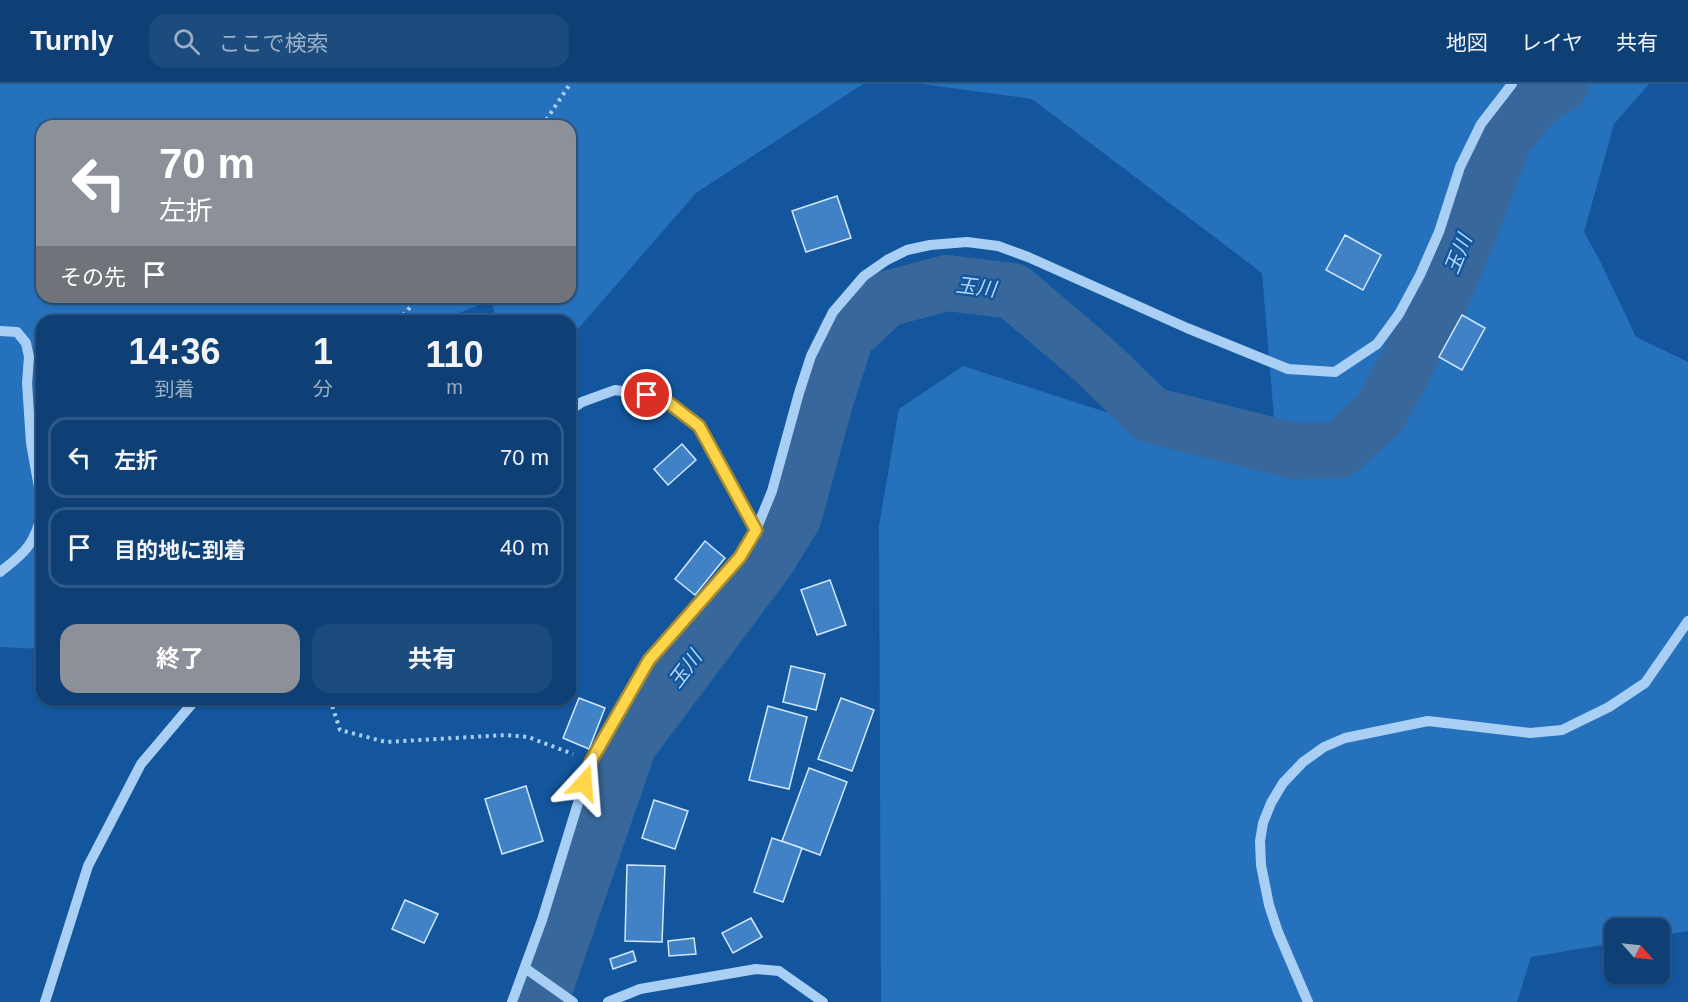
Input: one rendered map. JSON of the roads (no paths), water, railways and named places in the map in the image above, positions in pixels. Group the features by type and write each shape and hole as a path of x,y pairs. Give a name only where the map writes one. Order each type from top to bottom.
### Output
{"street":[{"path":"512,1002 591,761 649,660 740,557 756,530 772,492 811,356 833,312 864,276 907,250 930,245 966,242 998,246 1288,369 1335,372 1377,344 1399,314 1439,232 1464,158 1481,124 1512,84"},
{"path":"0,331 16,332 26,343 29,357 27,383 31,443 36,471"},
{"path":"576,406 615,390 647,395 669,403 699,426 756,530"},
{"path":"0,572 25,552 36,535"},
{"path":"1308,1002 1278,933 1269,905 1261,865 1260,841 1263,823 1271,803 1283,783 1303,762 1324,747 1345,738 1428,721 1530,733 1562,730 1609,707 1645,683 1688,621"},
{"path":"45,1002 88,866 141,764 191,705"},
{"path":"525,968 572,1002"},
{"path":"608,1002 640,989 756,969 779,971 823,1002"}],"waterway":[{"name":"玉川","path":"540,1002 629,744 767,560 794,516 825,402 846,336 886,299 947,283 1013,291 1094,360 1151,415 1295,451 1339,450 1380,413 1436,310 1466,240 1505,137 1534,101 1561,84"}]}
